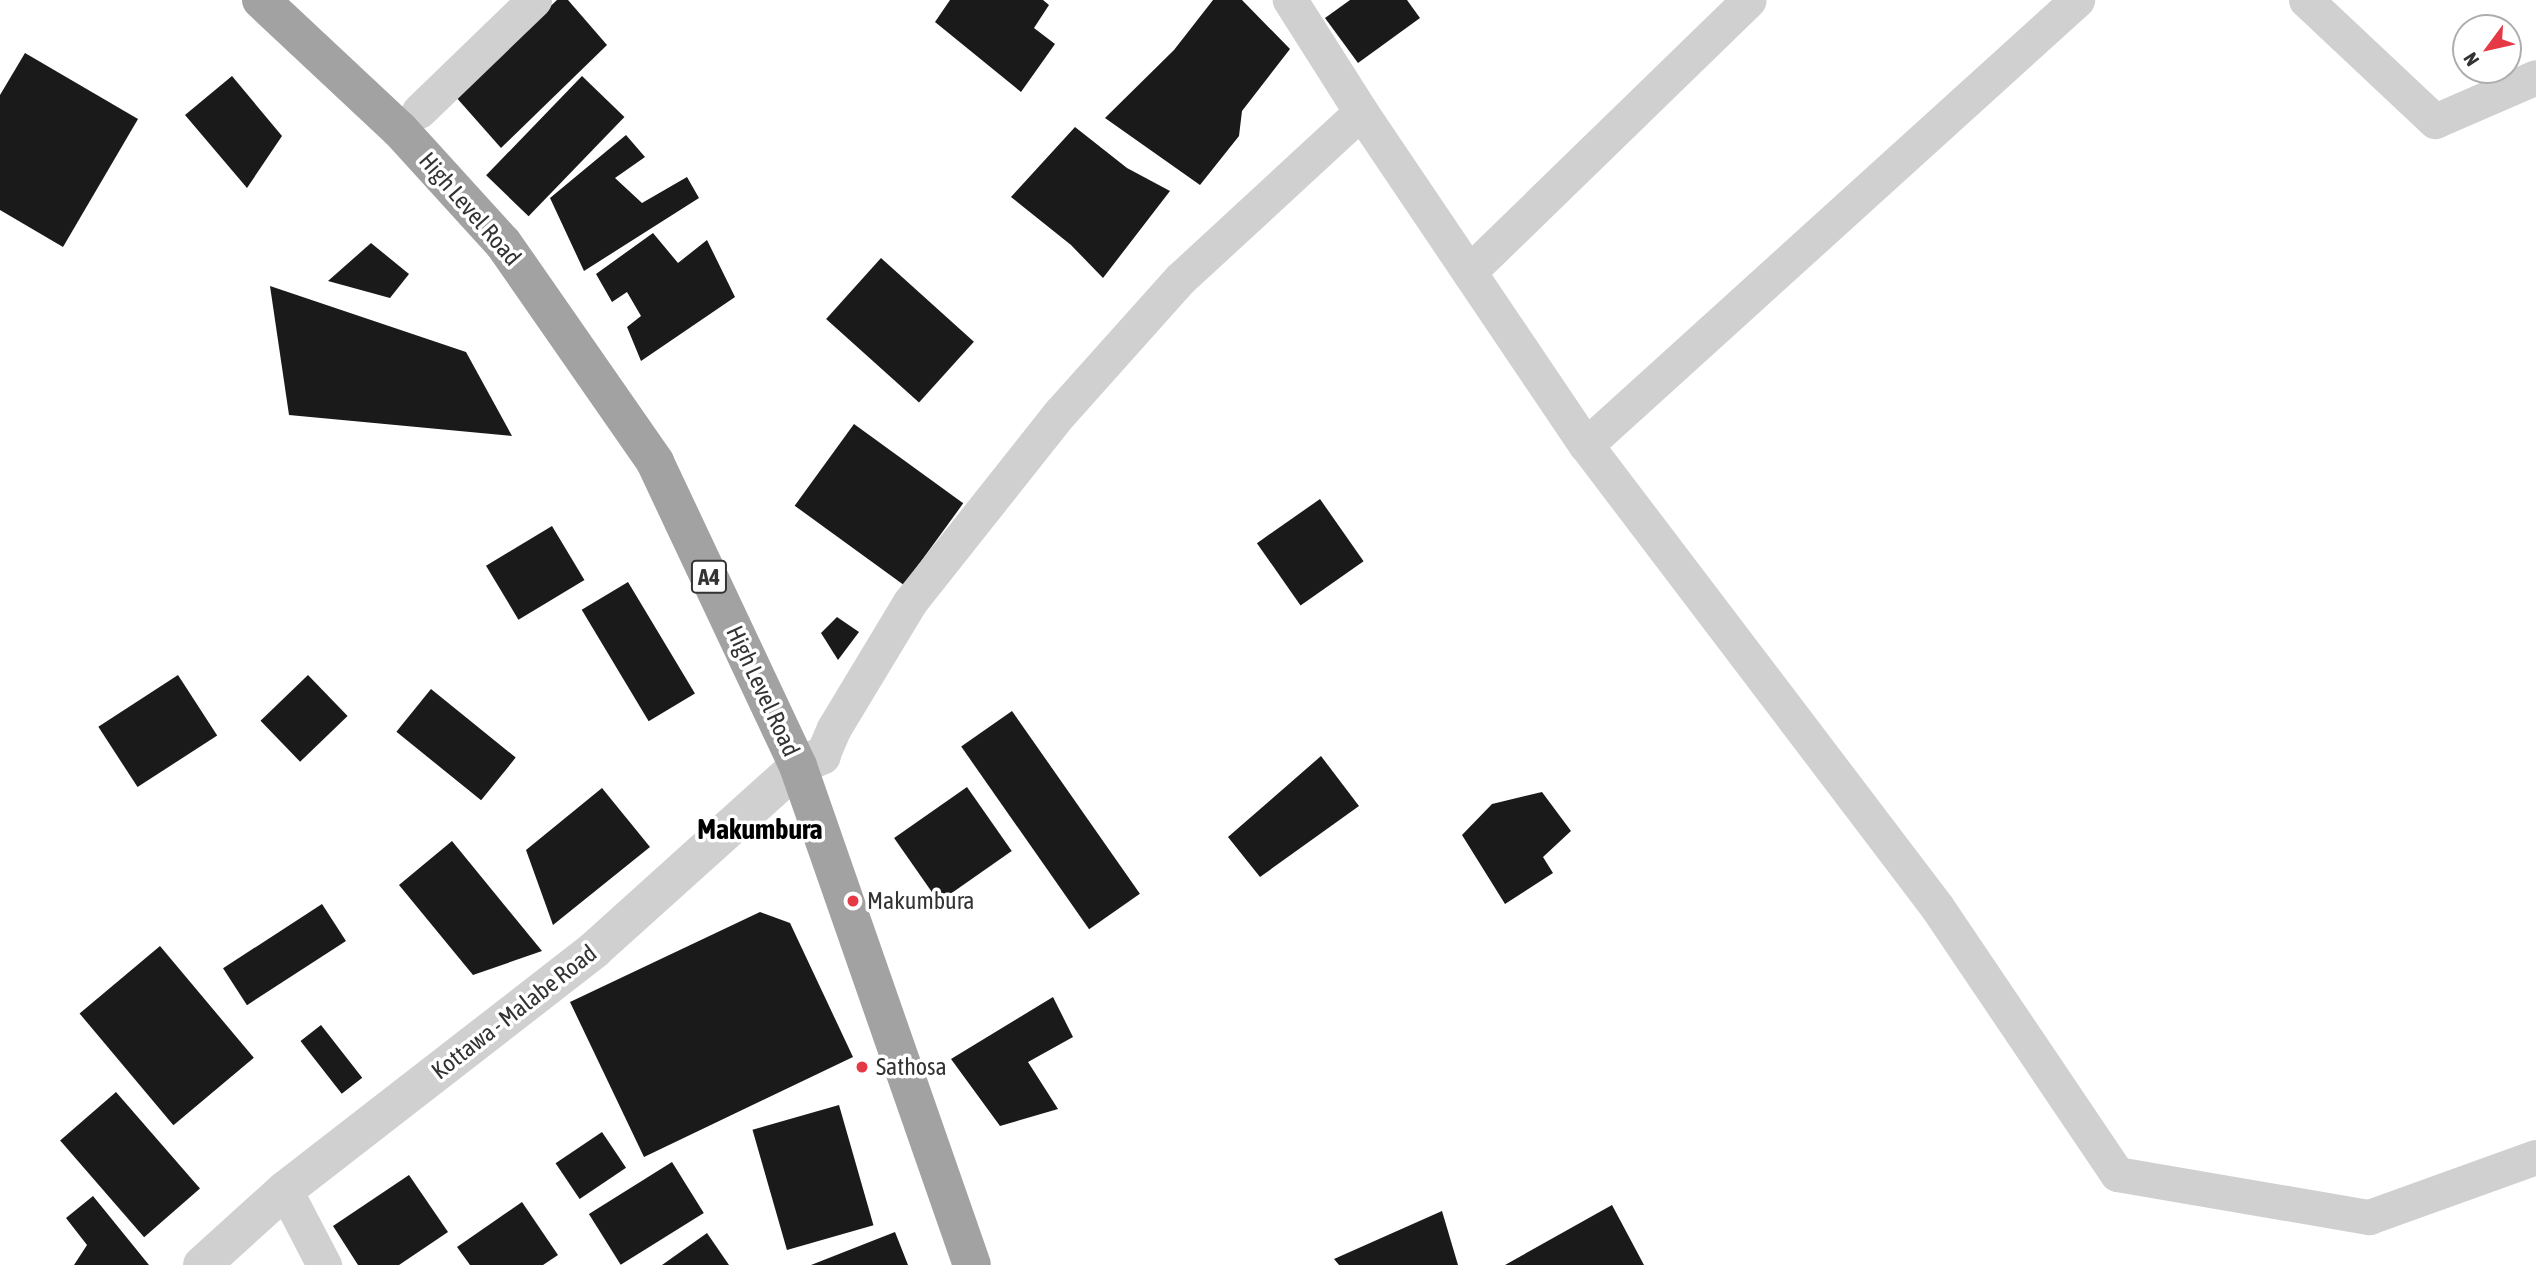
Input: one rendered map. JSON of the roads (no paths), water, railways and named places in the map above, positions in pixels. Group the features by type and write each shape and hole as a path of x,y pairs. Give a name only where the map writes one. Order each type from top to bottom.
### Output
{"highway":[{"name":"High Level Road","path":"261,0 401,130 503,243 655,462 810,761 972,1265"},
{"name":"High Level Road","path":"295,0 419,111 523,227 677,449 810,761 1000,1265"}],"street":[{"path":"419,111 534,0"},
{"path":"1290,0 1361,113 1586,445 1937,907 2118,1174 2369,1217 2536,1157"},
{"path":"1469,272 1749,0"},
{"path":"1586,445 2077,0"},
{"path":"2306,0 2435,121 2536,77"},
{"path":"810,761 834,728 910,602 1060,413 1180,279 1361,113"},
{"name":"Kottawa - Malabe Road","path":"202,1265 285,1190 594,950 810,761"},
{"path":"285,1190 324,1265"}],"place":[{"name":"Makumbura","path":"853,901"},
{"name":"Sathosa","path":"862,1067"}],"district":[{"name":"Makumbura","path":"760,829"}]}
